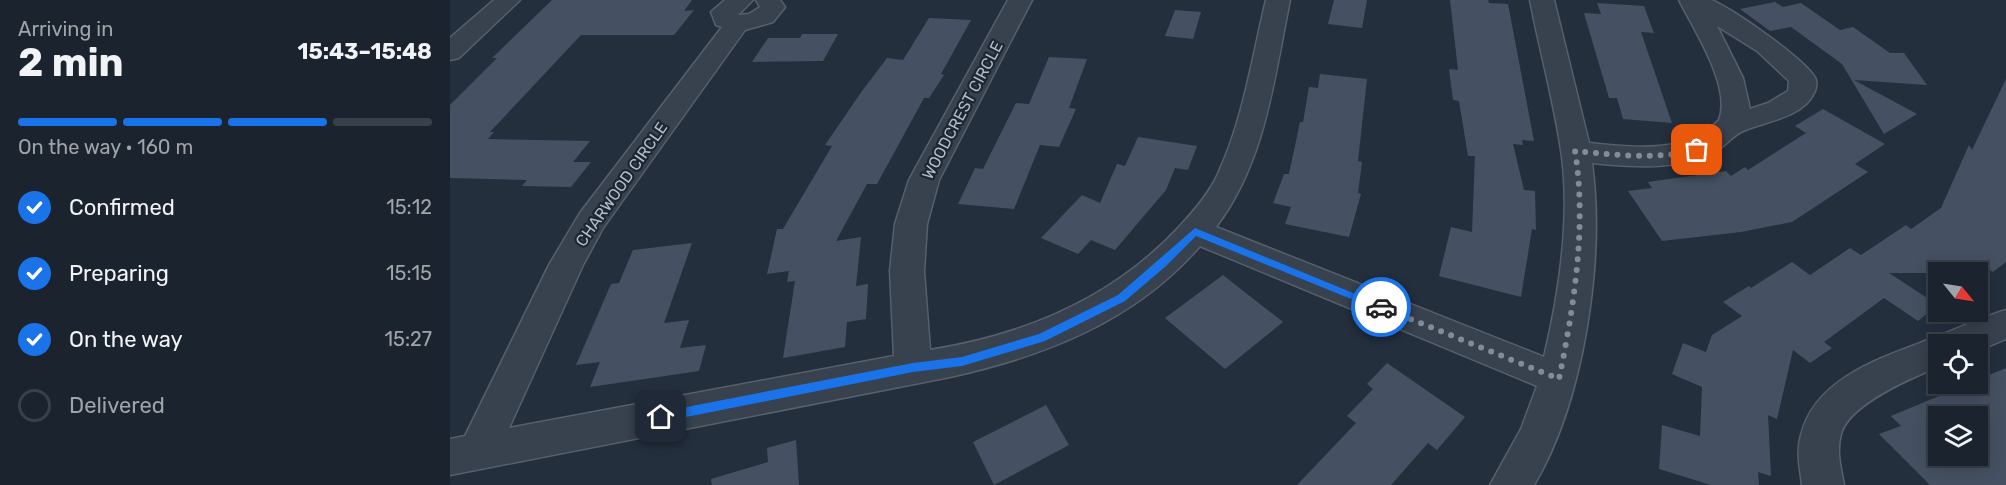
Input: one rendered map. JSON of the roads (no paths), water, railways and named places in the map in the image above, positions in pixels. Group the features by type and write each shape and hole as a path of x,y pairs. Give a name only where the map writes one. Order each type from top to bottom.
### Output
{"street":[{"path":"450,52 508,0"},
{"name":"CHARWOOD CIRCLE","path":"464,455 591,221 740,12 754,21 767,15 773,7 768,0"},
{"name":"WOODCREST CIRCLE","path":"913,368 907,271 911,224 924,180 1020,0"},
{"path":"464,455 913,368 962,361 1042,338 1121,298 1162,264 1195,231 1224,192 1241,153 1278,0"},
{"path":"1511,485 1523,468 1545,422 1559,379 1568,333 1577,246 1580,179 1542,0"},
{"path":"1575,151 1629,157 1676,155 1710,143 1731,125 1788,104 1802,90 1803,80 1788,62 1773,50 1693,0"},
{"path":"1693,0 1731,83 1736,104 1735,117 1731,125"},
{"path":"1195,231 1559,379"},
{"path":"1981,334 2006,324"},
{"path":"1823,485 1818,451 1823,429 1835,411 1864,383 1928,355"}]}
